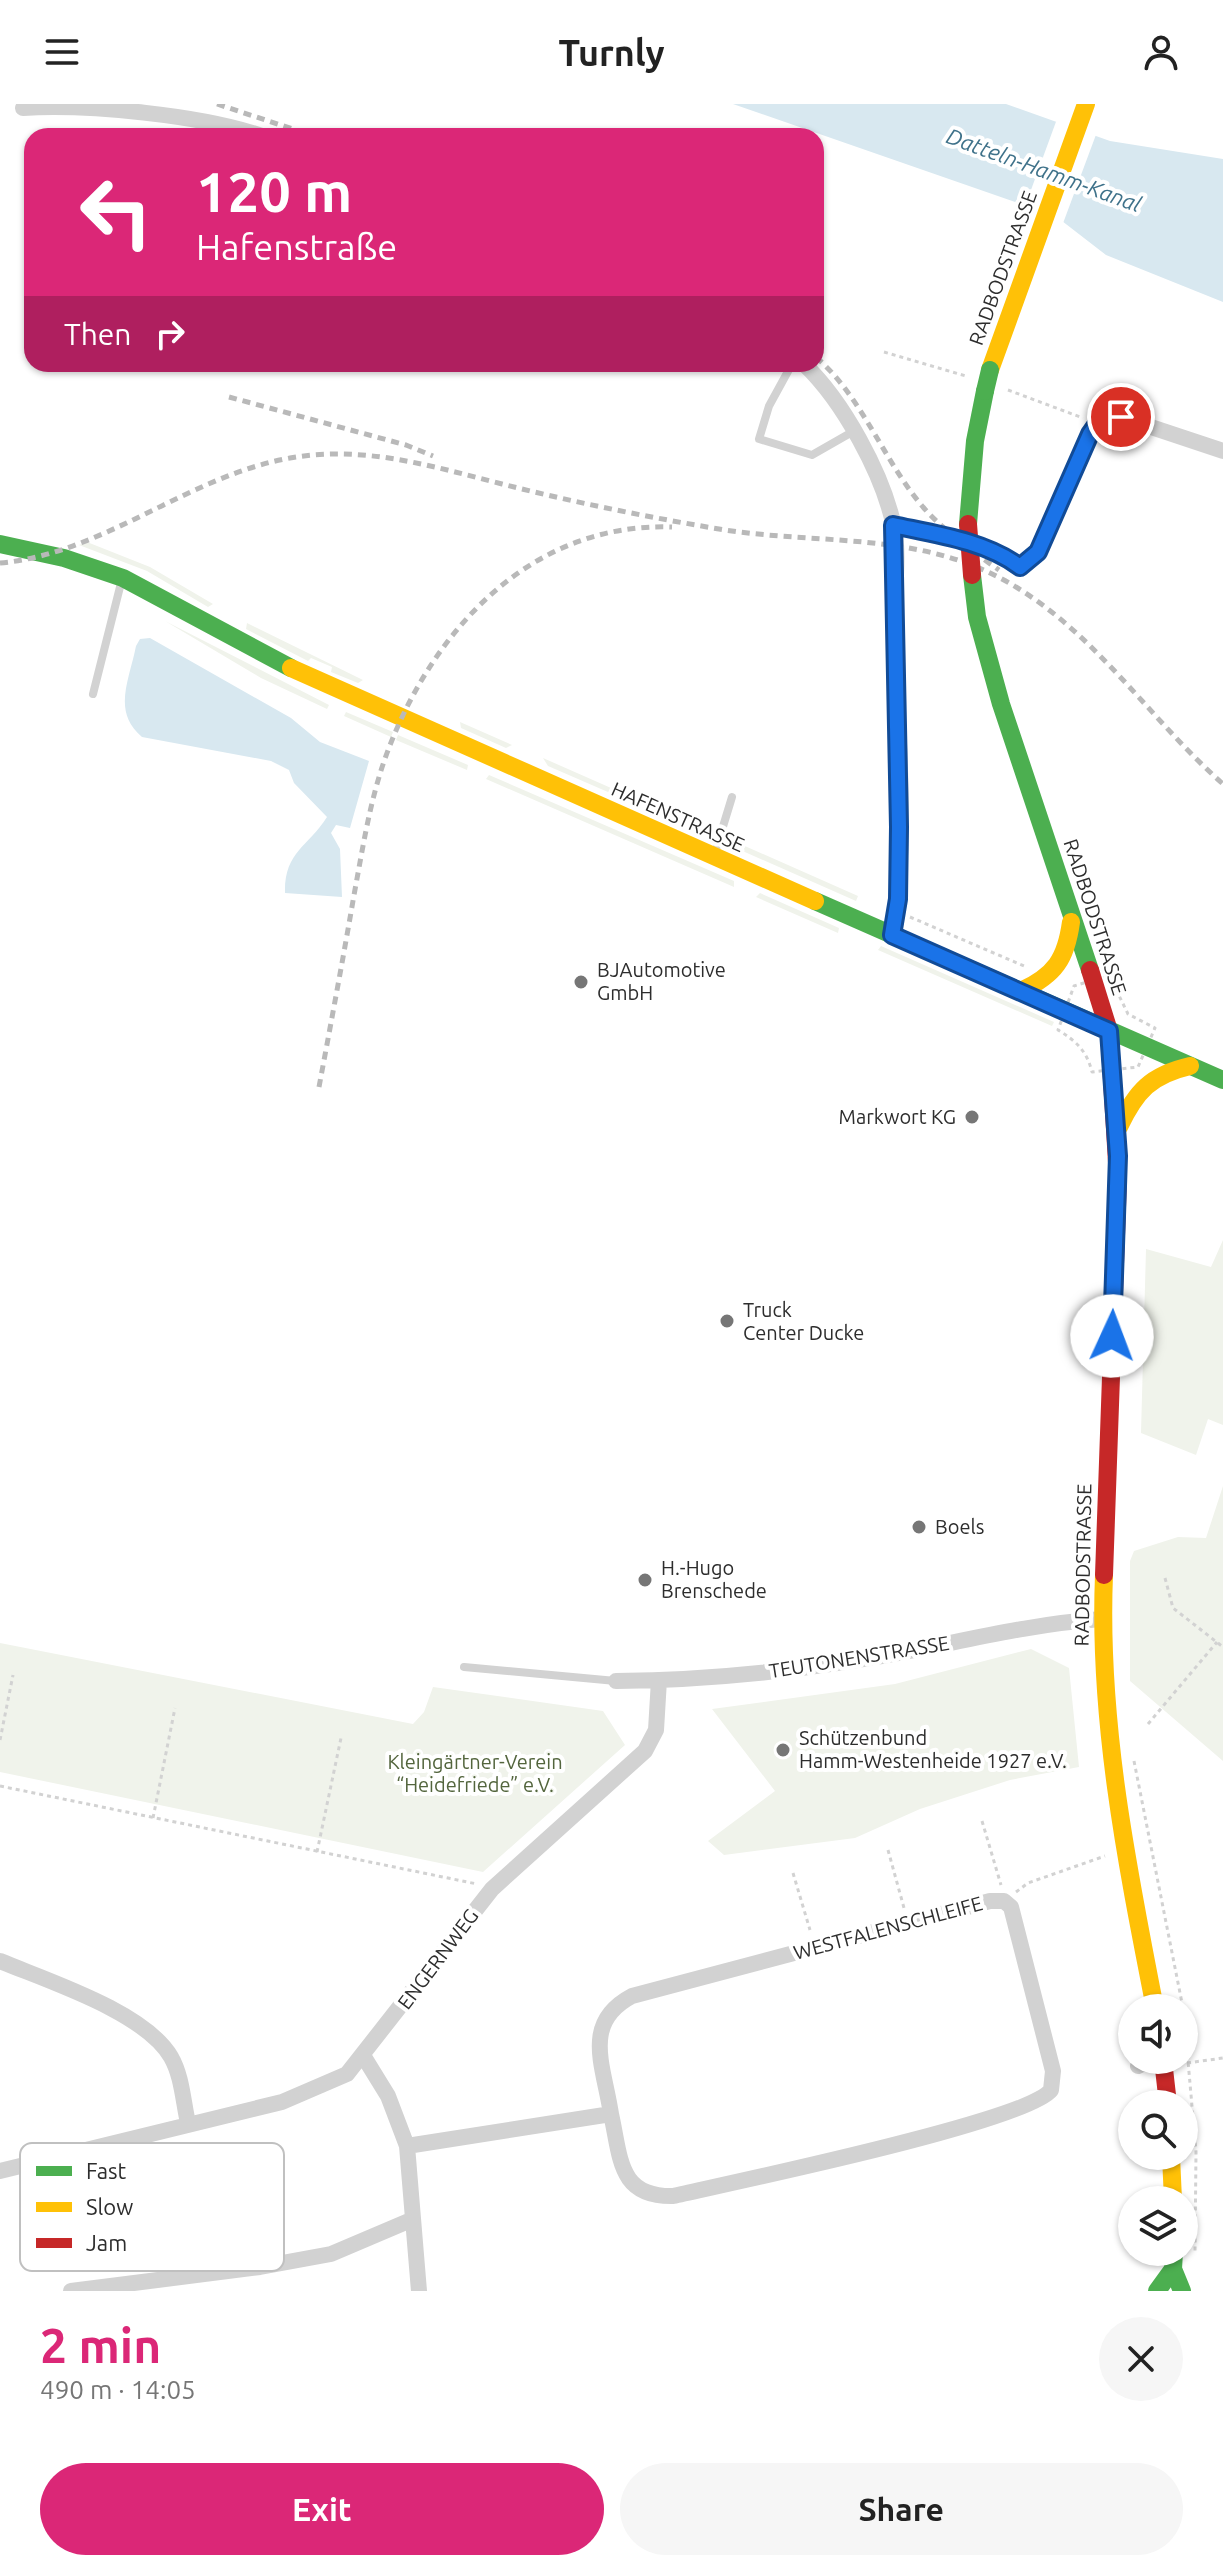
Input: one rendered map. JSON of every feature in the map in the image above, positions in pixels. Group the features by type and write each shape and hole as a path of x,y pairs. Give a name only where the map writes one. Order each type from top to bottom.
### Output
{"main road":[{"name":"RADBODSTRASSE","path":"1084,110 990,370 975,441 968,524 977,617 1001,704 1109,1031 1117,1132 1102,1619 1108,1726 1124,1850 1152,1994"},
{"name":"HAFENSTRASSE","path":"0,544 64,558 123,578 173,603 236,641 349,697 1223,1080"},
{"path":"1021,991 1048,978 1060,967 1068,948 1072,916"},
{"path":"1117,1132 1140,1086 1165,1071 1190,1066"},
{"path":"1157,2291 1171,2266"},
{"path":"1176,2266 1182,2291"}],"street":[{"path":"23,108 46,104 177,115 210,119 238,128"},
{"path":"811,372 834,398 854,431 893,525 899,827 896,911 892,935"},
{"path":"893,525 971,545 1007,557 1020,567 1038,552 1097,424 1121,417 1223,451"},
{"name":"TEUTONENSTRASSE","path":"616,1681 812,1666 926,1648 1000,1631 1102,1619"},
{"name":"ENGERNWEG","path":"110,2143 282,2102 323,2087 347,2074 364,2057 492,1889 645,1751 656,1730 659,1680"},
{"name":"WESTFALENSCHLEIFE","path":"990,1901 1004,1901 1017,1920 1053,2071 1051,2090 1045,2098 909,2140 673,2196 649,2195 631,2184 624,2170 611,2114 599,2031 602,2020 618,2003 632,1996 815,1947 990,1901"},
{"path":"0,1961 133,2018 157,2038 175,2069 188,2123"},
{"path":"364,2057 388,2096 407,2146 419,2291"},
{"path":"407,2146 611,2114"},
{"name":"ENGERNWEG","path":"0,2171 20,2166"},
{"path":"284,2262 331,2254 411,2220"},
{"path":"71,2291 228,2271"}],"lane":[{"path":"788,372 769,406 759,439 812,455 854,431"},
{"path":"93,694 123,578"},
{"path":"714,857 732,797"},
{"path":"464,1667 616,1681"}],"path":[{"path":"896,911 1016,964 1028,966"},
{"path":"1165,1578 1173,1608 1223,1647"},
{"path":"1148,1724 1217,1642"},
{"path":"0,1740 13,1675"},
{"path":"153,1818 175,1708"},
{"path":"317,1852 341,1738"},
{"path":"1133,1754 1180,1994"},
{"path":"0,1786 471,1881 492,1889"},
{"path":"982,1821 1004,1901 1028,1883 1124,1850"},
{"path":"888,1850 908,1923"},
{"path":"793,1873 815,1947"},
{"path":"1198,2060 1223,2058"}],"green space":[{"path":"87,542 150,567 213,604 208,607 147,571 79,545"},
{"path":"165,621 329,705 327,709 261,678"},
{"path":"247,623 363,680 358,683 331,672 332,667 311,658 308,661 246,629"},
{"path":"346,712 393,732 391,737 344,716"},
{"path":"460,722 512,745 506,748 461,728"},
{"path":"398,735 468,765 467,770 396,740"},
{"path":"543,758 636,799 631,802 548,766"},
{"path":"489,775 734,881 734,887 486,779"},
{"path":"649,805 711,831 707,835 648,810"},
{"path":"729,839 858,896 856,901 729,845"},
{"path":"760,893 839,928 838,933 756,897"},
{"path":"881,946 1054,1022 1052,1026 878,950"},
{"path":"1223,1240 1223,1425 1208,1419 1196,1455 1141,1433 1146,1249 1211,1267"},
{"path":"1223,1486 1223,1761 1130,1681 1130,1561 1134,1551 1178,1537 1206,1538"},
{"name":"Kleingärtner-Verein “Heidefriede” e.V.","path":"0,1643 413,1724 424,1712 433,1687 603,1711 625,1745 483,1872 0,1772"},
{"path":"1031,1649 1069,1668 1079,1767 1010,1780 920,1809 855,1838 724,1855 708,1841 775,1791 712,1709 895,1684"}],"water":[{"name":"Datteln-Hamm-Kanal","path":"733,104 1006,104 1110,141 1223,159 1223,302 1106,255 1040,204 1024,205 824,136 824,128 802,128"},
{"path":"150,638 291,718 320,742 369,761 350,828 336,825 331,833 340,849 342,897 285,893 288,868 327,817 294,783 289,770 271,761 142,737 133,727 125,706 127,684 136,646 140,639"}],"pier":[{"path":"1057,119 1097,132 1062,226 1039,208 1024,209"}],"railway":[{"path":"217,104 290,128"},
{"path":"824,365 847,391 923,507 950,533 999,570"},
{"path":"229,397 406,445 433,456"},
{"path":"0,563 38,557 74,545 252,467 290,458 344,454 423,464 583,503 719,529 899,546 968,564 1002,579 1035,599 1092,648 1223,784"},
{"path":"319,1087 376,788 407,707 431,665 460,626 494,592 532,564 575,543 621,530 672,527"}],"traffic: fast":[{"path":"985,391 990,370"},
{"path":"968,524 975,441 985,391"},
{"path":"0,544 64,558 123,578 291,668"},
{"path":"972,575 977,617 1001,704 1090,970"},
{"path":"815,901 1223,1080"},
{"path":"1173,2266 1182,2291"},
{"path":"1157,2291 1173,2269"}],"traffic: slow":[{"path":"990,370 1086,104"},
{"path":"291,668 815,901"},
{"path":"1021,991 1042,979 1057,964 1066,946 1071,922"},
{"path":"1119,1127 1146,1086 1165,1074 1190,1066"},
{"path":"1104,1575 1103,1630 1110,1738 1125,1847 1152,1994"},
{"path":"1172,2170 1172,2186"}],"traffic: jam":[{"path":"968,524 972,575"},
{"path":"1090,970 1109,1031 1118,1179 1104,1575"},
{"path":"1165,2074 1166,2090"}],"place":[{"name":"BJAutomotive GmbH","path":"581,982"},
{"name":"Markwort KG","path":"972,1117"},
{"name":"Truck Center Ducke","path":"727,1321"},
{"name":"Boels","path":"919,1527"},
{"name":"H.-Hugo Brenschede","path":"645,1580"},
{"name":"Schützenbund Hamm-Westenheide 1927 e.V.","path":"783,1750"}],"route":[{"path":"1112,1336 1118,1156 1109,1031 892,935 898,899 899,827 893,600 896,544 893,525 1007,557 1020,567 1038,552 1090,434 1097,424 1121,417"}]}
